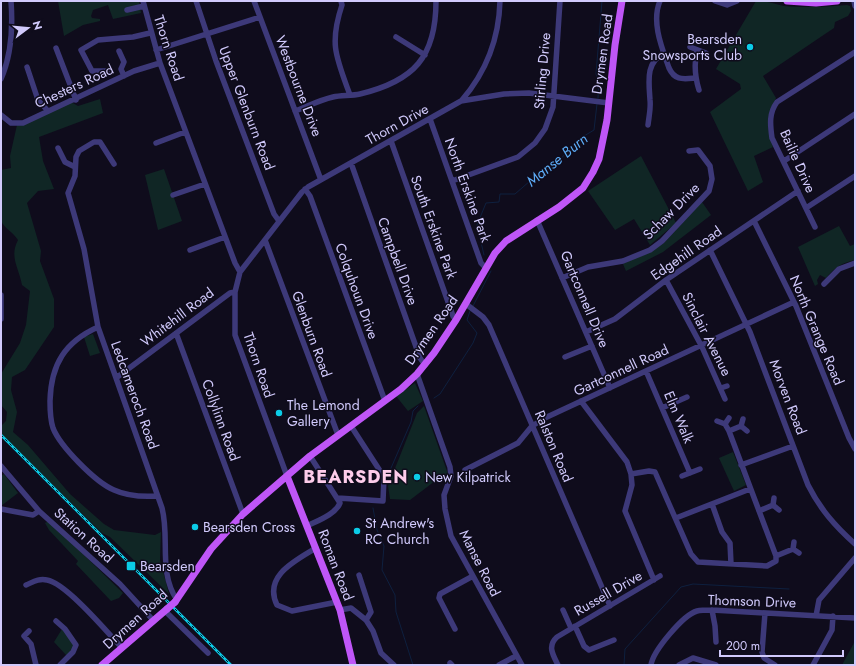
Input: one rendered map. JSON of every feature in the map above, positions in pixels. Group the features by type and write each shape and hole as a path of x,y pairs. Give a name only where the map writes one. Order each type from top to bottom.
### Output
{"main road":[{"name":"Drymen Road","path":"102,665 176,601 211,549 243,514 310,456 385,401 417,374 425,366 456,320 470,306 486,268 495,253 506,240 577,194 589,179 599,159 609,104 615,45 622,1"},
{"path":"787,1 816,3 837,1"},
{"name":"Roman Road","path":"287,476 340,610 353,665"}],"street":[{"path":"1,79 6,67 11,44 11,1"},
{"name":"Upper Glenburn Road","path":"196,1 207,35 274,214 279,221"},
{"name":"Westbourne Drive","path":"254,1 321,180"},
{"path":"295,111 329,98 350,95 392,84 409,73 425,56 435,27 436,1"},
{"path":"462,101 476,82 487,60 496,33 500,1"},
{"name":"Stirling Drive","path":"452,181 512,160 528,150 545,129 551,113 554,95 560,1"},
{"path":"660,1 657,20 664,53 669,68 675,77 682,80 696,78"},
{"path":"715,1 727,4 736,1"},
{"path":"854,1 855,6"},
{"path":"342,2 335,26 334,46 350,95"},
{"path":"127,10 143,3"},
{"name":"Thorn Road","path":"143,3 160,63 225,237 240,272 235,292 234,326 236,339 287,476"},
{"path":"156,50 260,17"},
{"path":"76,55 81,50 98,40 133,37 150,32"},
{"path":"396,37 425,56"},
{"path":"690,47 706,53"},
{"path":"56,48 76,100"},
{"path":"81,50 92,71 107,71"},
{"path":"698,50 695,61 696,78 699,90"},
{"path":"119,51 124,62 120,69 124,76"},
{"name":"Bailie Drive","path":"815,227 772,138 770,124 772,109 777,102 855,52"},
{"path":"648,125 650,105 649,72 655,58 664,53"},
{"name":"Chesters Road","path":"1,115 11,123 18,124 76,100 124,76 160,63"},
{"path":"27,67 35,80 38,100 48,111"},
{"name":"Thorn Drive","path":"240,272 305,189 462,101 515,94 554,95 609,104"},
{"path":"784,161 855,114"},
{"name":"North Erskine Park","path":"430,119 482,263 486,268"},
{"path":"156,143 185,132"},
{"path":"58,148 64,162 75,167 79,151 96,141 100,142 104,146 114,164"},
{"name":"South Erskine Park","path":"390,141 453,316 456,320"},
{"name":"Schaw Drive","path":"562,278 588,267 623,261 650,250 662,241 709,191 712,179 710,166 698,147 689,151"},
{"name":"Campbell Drive","path":"351,163 420,358 425,366"},
{"name":"Ledcameroch Road","path":"75,167 76,176 69,188 69,198 82,240 98,327 158,496 164,519 164,560 176,601"},
{"path":"806,208 855,176"},
{"path":"173,195 205,184"},
{"name":"Colquhoun Drive","path":"305,189 310,196 385,401"},
{"name":"Edgehill Road","path":"586,332 615,319 666,280 798,192"},
{"name":"Gartconnell Drive","path":"537,220 610,388"},
{"name":"North Grange Road","path":"754,221 794,302 855,449"},
{"path":"190,250 225,237"},
{"name":"Glenburn Road","path":"265,240 338,435"},
{"name":"Morven Road","path":"710,250 747,324 793,446 817,504 826,516 855,544"},
{"path":"824,284 839,269 855,263"},
{"name":"Sinclair Avenue","path":"666,280 701,346 726,399"},
{"name":"Whitehill Road","path":"116,378 230,293 235,292"},
{"path":"1,295 1,319"},
{"name":"Gartconnell Road","path":"465,470 518,443 532,426 581,401 794,302"},
{"name":"Ralston Road","path":"470,306 489,325 610,606"},
{"path":"98,327 82,335 72,343 58,363 50,393 52,426 75,458 107,486 123,493 158,496"},
{"name":"Collylinn Road","path":"176,333 243,514"},
{"path":"565,357 592,346"},
{"name":"Elm Walk","path":"646,371 684,453 690,473"},
{"name":"Manse Road","path":"417,374 450,467 451,476 444,495 445,509 451,536 522,665"},
{"path":"721,388 727,386"},
{"path":"662,408 687,397"},
{"path":"581,401 627,462 632,474 649,471 655,472 693,559 698,562 767,566 776,561 776,556 729,430 725,424 717,421"},
{"path":"725,424 729,418"},
{"path":"742,426 743,418"},
{"path":"338,498 383,501 384,478 350,426"},
{"path":"729,430 742,426"},
{"path":"742,426 747,430"},
{"path":"742,465 793,446"},
{"path":"307,526 339,506 340,503 310,456"},
{"name":"Station Road","path":"1,466 39,511 115,579 153,620"},
{"path":"682,476 700,469"},
{"name":"Russell Drive","path":"632,474 632,484 625,511 654,580"},
{"path":"676,518 750,489"},
{"path":"773,505 774,498"},
{"path":"712,504 722,532 730,543 731,564"},
{"path":"759,511 773,505"},
{"path":"773,505 779,510"},
{"path":"1,509 33,514 39,511"},
{"path":"793,549 794,542"},
{"path":"316,548 296,561 278,576 273,585 274,600 277,605 292,611 337,602"},
{"path":"776,556 793,549"},
{"path":"793,549 798,553"},
{"path":"816,616 819,600 855,558"},
{"path":"359,575 371,612 366,620"},
{"path":"455,629 442,606 439,598 440,594 473,576"},
{"name":"Russell Drive","path":"558,665 552,652 552,643 557,637 660,576"},
{"path":"26,585 39,580 51,581 92,614 122,648"},
{"path":"340,610 350,608 366,620 373,631 381,653 394,665"},
{"path":"166,610 208,654"},
{"name":"Russell Drive","path":"562,610 584,646 589,650 614,640"},
{"path":"712,610 716,642"},
{"name":"Thomson Drive","path":"651,665 652,658 656,651 684,619 696,611 712,610 855,618"},
{"path":"765,613 762,652 764,658 776,665"},
{"path":"813,665 832,630 833,616"},
{"path":"56,621 66,629 76,645 73,652 60,665"},
{"path":"29,631 24,636 31,644 36,665"},
{"path":"499,665 516,656"},
{"path":"678,665 685,660 693,658 716,665"}],"green space":[{"path":"58,1 139,1 141,13 113,19 108,5 93,10 91,16 92,18 100,19 100,21 83,25 64,36"},
{"path":"756,1 799,7 847,5 850,6 851,11 848,16 835,22 834,28 763,76 776,98 768,122 773,147 754,156 763,182 748,191 710,112 741,89 740,84 716,69"},
{"path":"100,99 103,113 39,137 43,161 54,189 38,191 27,203 41,251 40,261 54,299 54,327 25,370 12,377 11,390 17,412 13,432 28,445 70,494 104,524 114,530 155,535 161,532 160,560 169,594 110,537 102,533 1,434 1,426 6,421 7,412 1,405 1,374 20,343 26,325 30,291 22,285 16,262 14,252 18,240 1,221 1,170 11,168 10,156 17,125 71,102 78,106"},
{"path":"641,156 676,223 650,245 634,219 615,230 588,191"},
{"path":"164,169 182,221 158,230 145,175"},
{"path":"702,202 711,215 663,252 626,271 623,264 664,243"},
{"path":"839,226 850,246 855,244 855,260 839,266 826,278 820,275 817,280 818,284 815,286 798,247"},
{"path":"93,334 100,353 90,356 84,337"},
{"path":"415,383 423,401 408,411 396,396"},
{"path":"424,406 448,474 435,481 410,500 390,499 388,486 417,413"},
{"path":"733,452 746,485 734,491 719,458"},
{"path":"4,474 18,493 1,506 1,476"},
{"path":"49,521 123,593 119,598 111,601 76,564 78,561 49,530 45,523"},
{"path":"62,629 73,641 74,647 67,656 54,642"},
{"path":"855,641 855,665 842,665"}],"waterway":[{"name":"Manse Burn","path":"598,98 599,82 596,74 602,1"},
{"name":"Manse Burn","path":"484,255 477,225 486,203 499,202 500,194 515,194 538,174 551,168 584,136 594,130 597,104"},
{"name":"Manse Burn","path":"473,306 491,271"},
{"name":"Manse Burn","path":"434,398 440,394 473,343 477,333 467,320 470,311"},
{"name":"Manse Burn","path":"388,475 411,422 413,411 418,406"},
{"name":"Manse Burn","path":"373,508 377,530 384,546 382,570 395,595 396,612 413,665"},
{"path":"624,665 625,649 681,587 693,584 789,589"}],"railway":[{"path":"1,435 231,665"}],"place":[{"name":"Bearsden Snowsports Club","path":"750,47"},
{"name":"The Lemond Gallery","path":"279,413"},
{"name":"New Kilpatrick","path":"417,477"},
{"name":"Bearsden Cross","path":"195,527"},
{"name":"St Andrew's RC Church","path":"357,531"},
{"name":"Bearsden","path":"131,566"}],"district":[{"name":"BEARSDEN","path":"356,477"}]}
